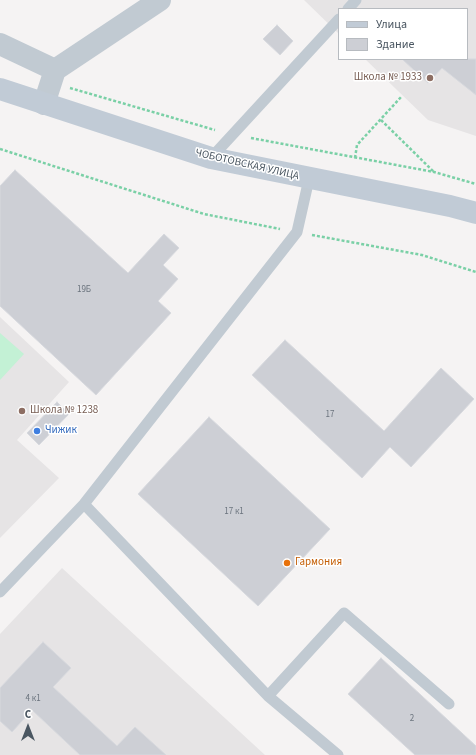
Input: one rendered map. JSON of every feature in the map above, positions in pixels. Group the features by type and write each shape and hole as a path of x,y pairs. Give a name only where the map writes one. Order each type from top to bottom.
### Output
{"main road":[{"name":"ЧОБОТОВСКАЯ УЛИЦА","path":"0,88 44,104 211,158 309,179 450,206 476,213"}],"street":[{"path":"44,104 55,70 160,0"},
{"path":"0,44 55,70"}],"lane":[{"path":"349,8 356,0"},
{"path":"211,158 338,20"},
{"path":"0,592 84,504 297,232 309,179"},
{"path":"84,504 268,696 338,755"},
{"path":"268,696 344,613 449,704"}],"path":[{"path":"355,158 357,145 402,96"},
{"path":"381,120 434,172"},
{"path":"0,149 204,214 422,255 476,272"}],"shaded area":[{"name":"Школа № 1933","path":"304,0 476,0 476,136 428,120 366,60 468,60 468,8 338,8 338,33"},
{"name":"Школа № 1238","path":"0,317 69,382 17,440 59,478 0,538"},
{"path":"62,568 265,755 0,755 0,634"}],"green space":[{"path":"0,333 24,354 0,380"}],"building":[{"path":"277,25 293,41 280,55 263,39"},
{"path":"476,59 476,95 442,68 428,83 403,60"},
{"path":"15,170 128,273 164,234 179,248 163,265 178,279 158,301 171,313 96,395 0,306 0,186"},
{"path":"285,340 384,431 441,368 474,399 411,467 390,447 362,478 252,375"},
{"path":"57,402 69,414 39,445 27,433"},
{"path":"209,417 330,529 258,606 138,494"},
{"path":"43,642 71,668 53,687 117,746 135,727 166,755 80,755 32,710 12,732 0,721 0,688"},
{"path":"381,658 476,746 476,755 415,755 348,694"}],"place":[{"name":"Школа № 1933","path":"430,78"},
{"name":"Школа № 1238","path":"22,411"},
{"name":"Чижик","path":"37,431"},
{"name":"Гармония","path":"287,563"}]}
